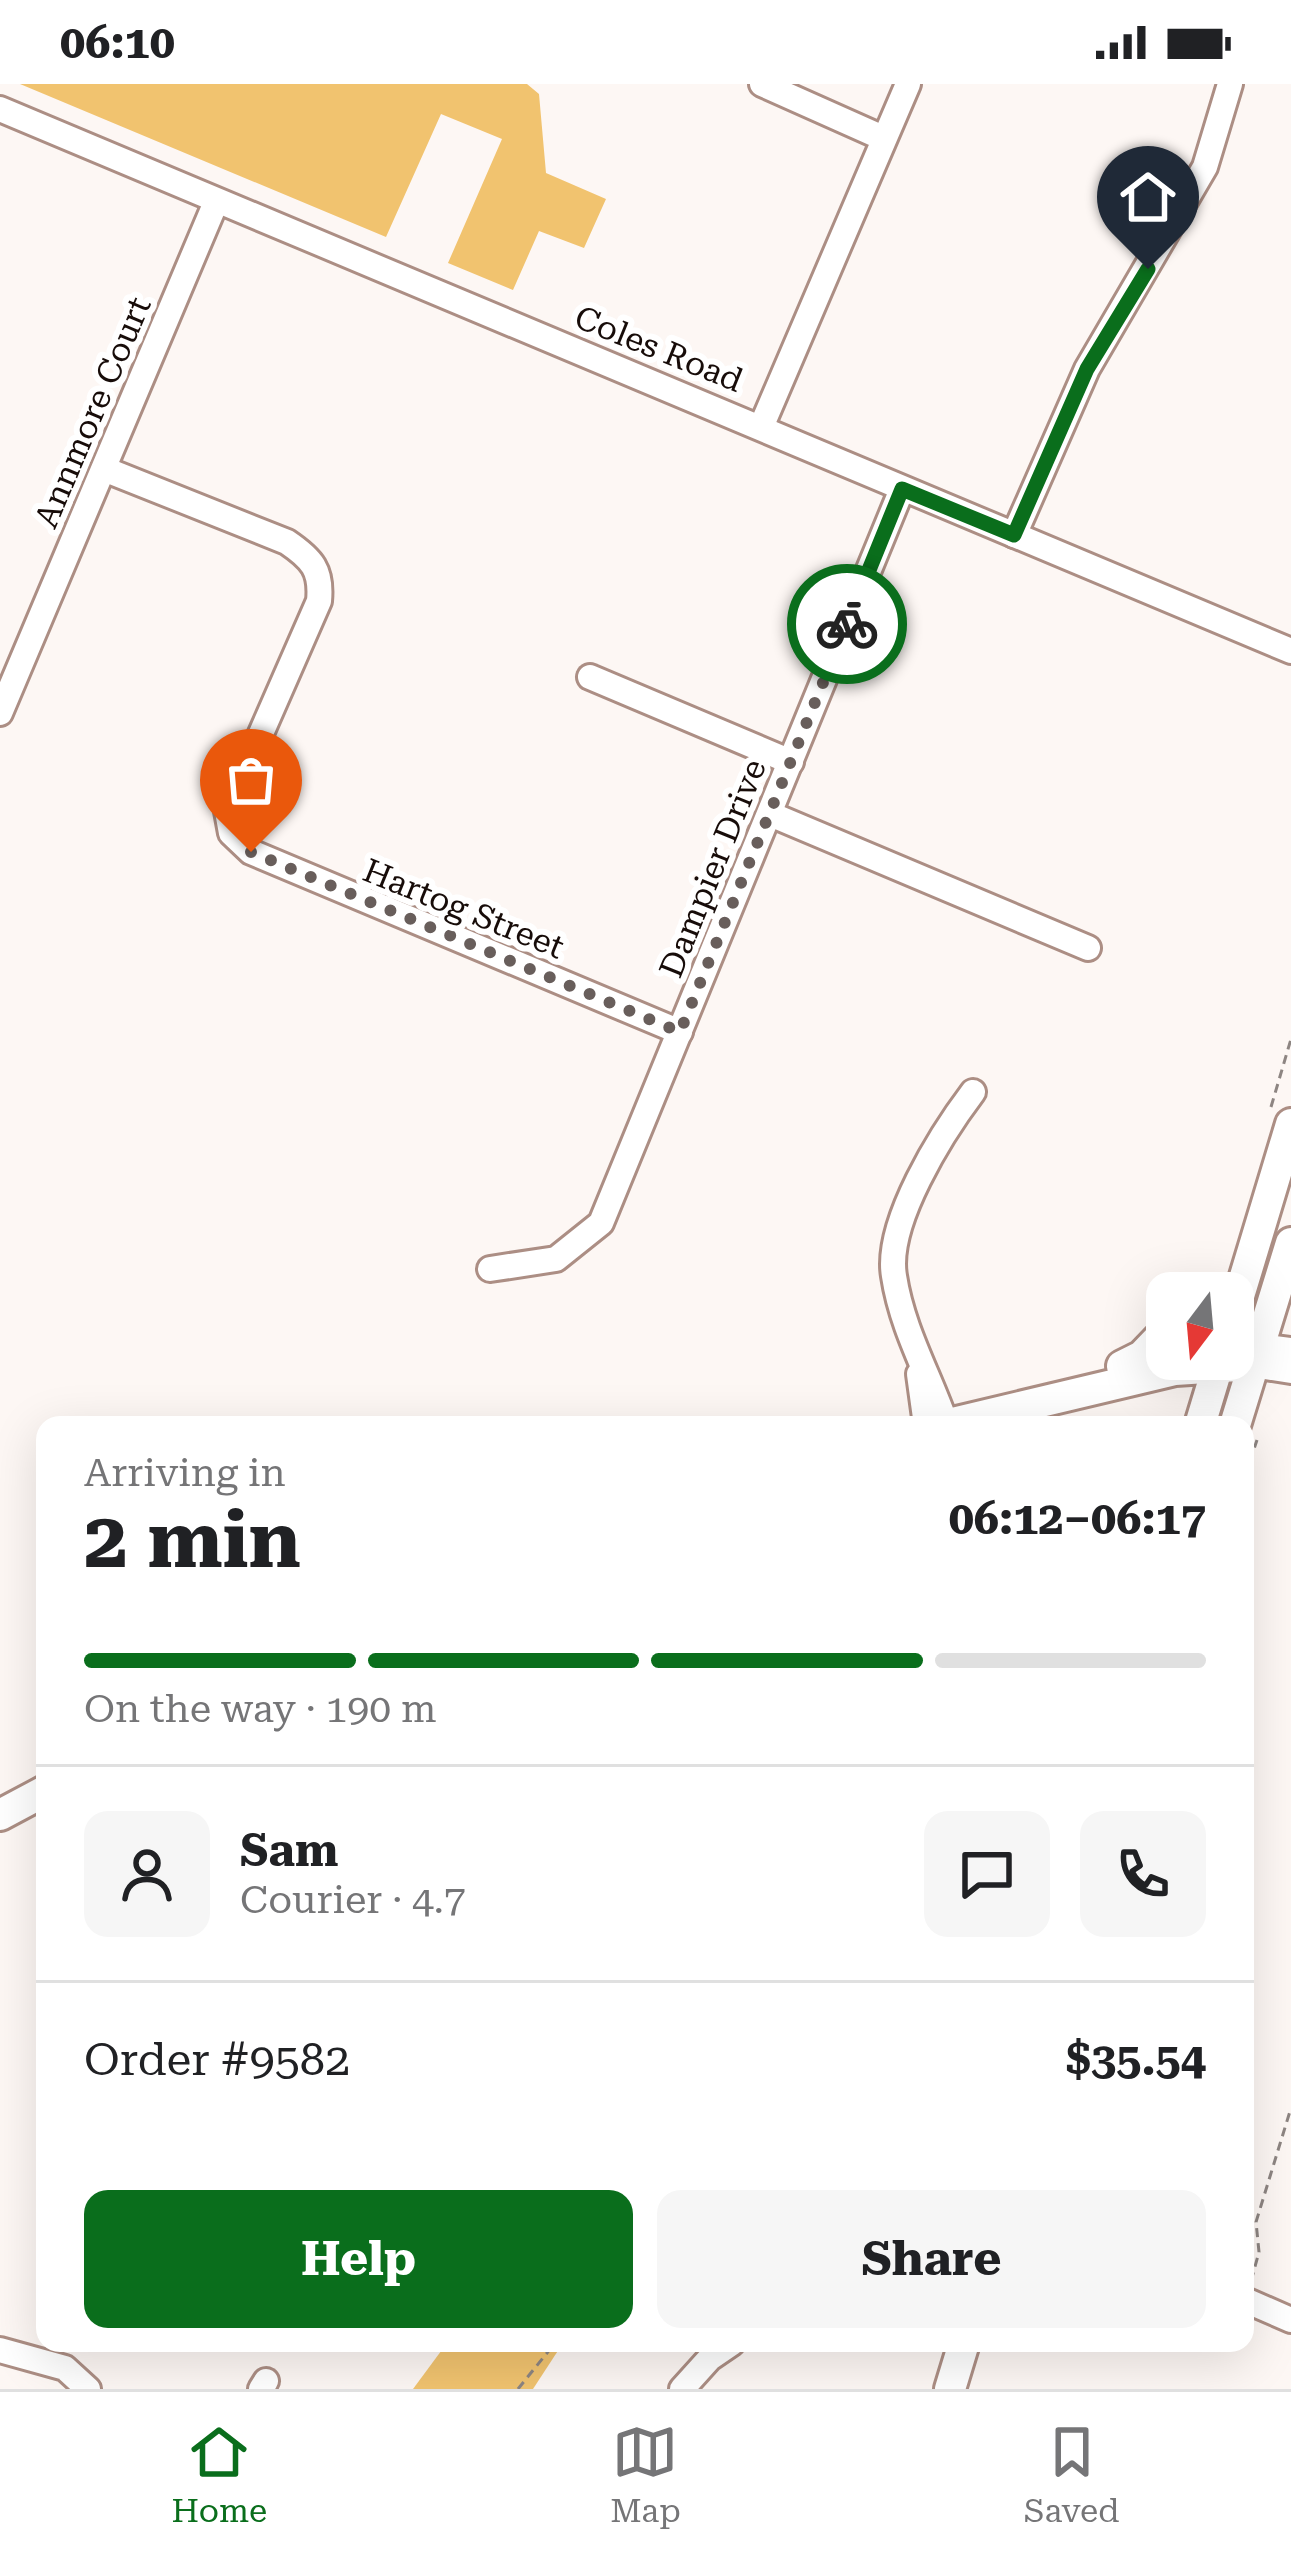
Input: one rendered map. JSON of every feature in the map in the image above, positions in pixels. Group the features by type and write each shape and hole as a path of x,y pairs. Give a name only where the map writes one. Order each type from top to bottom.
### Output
{"street":[{"path":"762,84 883,139"},
{"path":"762,425 908,84"},
{"path":"1014,535 1087,369 1205,166 1230,84"},
{"name":"Coles Road","path":"0,109 762,425 902,489 1291,651"},
{"name":"Annmore Court","path":"0,712 216,202"},
{"name":"Hartog Street","path":"104,469 287,542 311,559 321,579 319,602 236,781 227,811 231,833 273,866 680,1032"},
{"name":"Dampier Drive","path":"490,1269 556,1259 601,1223 902,489"},
{"path":"590,677 790,762"},
{"path":"770,814 1088,948"},
{"path":"941,1416 895,1284 893,1253 940,1137 973,1092"},
{"path":"1246,1272 1291,1124"},
{"path":"1254,1320 1291,1243"},
{"path":"1254,1354 1291,1350"},
{"path":"1122,1366 1146,1352"},
{"path":"969,1416 1042,1388 1146,1359"},
{"path":"918,1360 925,1416"},
{"path":"1254,1361 1291,1371"},
{"path":"982,1416 1146,1376"},
{"path":"1206,1416 1224,1380"},
{"path":"1235,1416 1236,1380"},
{"path":"0,1814 36,1796"},
{"path":"1254,2304 1291,2320"},
{"path":"0,2350 65,2368 88,2389"},
{"path":"682,2389 719,2352"},
{"path":"950,2389 961,2352"}],"path":[{"path":"1254,2269 1259,2252 1256,2222 1291,2108"},
{"path":"518,2389 548,2352"}],"shaded area":[{"path":"20,84 527,84 539,94 546,173 606,199 584,248 539,231 513,290 448,263 502,139 441,114 386,237"},
{"path":"440,2352 557,2352 533,2389 413,2389"}],"way so far":[{"path":"251,852 273,866 680,1032 847,624"}],"route":[{"path":"847,624 902,489 1014,535 1087,369 1148,269"}]}
